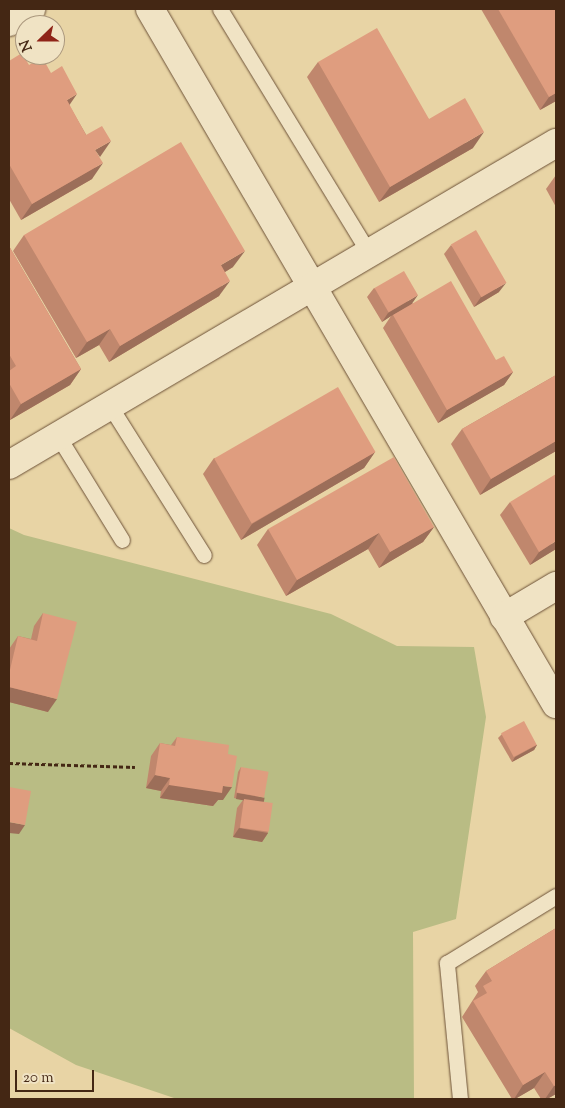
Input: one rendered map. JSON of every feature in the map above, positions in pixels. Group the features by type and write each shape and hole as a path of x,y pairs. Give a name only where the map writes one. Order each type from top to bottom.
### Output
{"street":[{"path":"9,22 31,9"},
{"path":"150,9 556,704"},
{"path":"9,465 556,143"},
{"path":"504,617 556,586"}],"lane":[{"path":"220,9 369,253"},
{"path":"110,406 204,555"},
{"path":"58,436 122,540"},
{"path":"460,1099 447,963 556,896"}],"path":[{"path":"9,763 135,767"}],"green space":[{"path":"9,528 24,535 331,614 397,646 474,647 486,717 456,919 413,932 414,1099 177,1099 76,1065 9,1028"}],"building":[{"path":"498,9 556,9 556,93 549,97"},
{"path":"377,28 429,119 465,98 484,132 390,187 318,62"},
{"path":"15,57 15,65 46,65 51,73 62,66 77,94 67,100 86,135 102,126 111,141 95,150 103,163 32,204 9,164 9,61"},
{"path":"181,142 245,251 221,265 230,281 120,346 110,329 87,342 24,235"},
{"path":"476,230 506,283 481,297 451,244"},
{"path":"9,246 81,369 21,404 9,383 9,371 16,366 9,354"},
{"path":"404,271 418,295 389,312 375,288"},
{"path":"451,281 496,360 504,356 513,372 447,410 393,315"},
{"path":"556,375 556,441 491,479 462,429"},
{"path":"338,387 376,452 252,523 214,458"},
{"path":"394,457 434,527 390,552 379,533 297,580 268,529"},
{"path":"556,474 556,541 539,552 510,502"},
{"path":"43,613 77,622 57,699 9,687 9,674 18,636 37,641"},
{"path":"524,721 537,745 514,757 501,733"},
{"path":"177,737 229,745 228,754 237,756 232,787 223,786 222,793 169,785 170,778 155,775 160,743 175,746"},
{"path":"241,767 269,772 264,797 236,793"},
{"path":"9,787 31,791 25,825 9,822"},
{"path":"244,799 273,803 269,832 240,828"},
{"path":"556,928 556,1085 554,1086 545,1072 523,1085 473,1001 487,993 483,986 492,981 486,971"}]}
